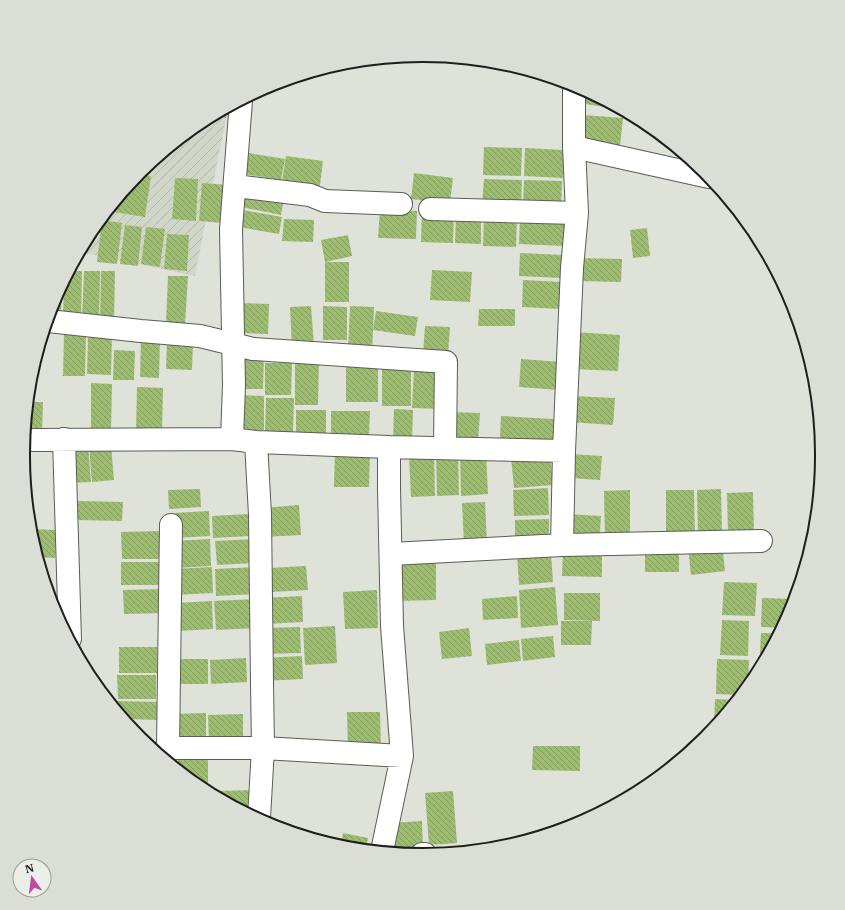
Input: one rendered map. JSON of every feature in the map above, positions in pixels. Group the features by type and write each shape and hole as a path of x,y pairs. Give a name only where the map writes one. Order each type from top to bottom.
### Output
{"street":[{"path":"562,545 564,451 572,268 577,213 574,147 574,92"},
{"path":"232,439 234,385 231,229 241,107"},
{"path":"574,147 697,174"},
{"path":"235,186 310,195 325,201 401,204"},
{"path":"430,210 577,213"},
{"path":"54,322 200,336 253,349 446,362 446,448"},
{"path":"64,439 70,628"},
{"path":"34,440 232,439 256,442 389,447 564,451"},
{"path":"256,442 260,515 263,748 259,812"},
{"path":"383,845 402,756 392,626 389,447"},
{"path":"168,753 171,525"},
{"path":"391,554 562,545 761,541"},
{"path":"169,754 263,748 402,756"}],"shaded area":[{"path":"227,115 195,276 86,253 111,216 145,177 184,144"}],"building":[{"path":"580,95 603,107 579,103"},
{"path":"583,115 623,118 620,146 580,142"},
{"path":"484,147 522,148 521,176 483,175"},
{"path":"525,148 564,150 563,178 524,176"},
{"path":"242,152 285,159 281,180 238,173"},
{"path":"286,156 323,161 319,193 281,188"},
{"path":"414,173 453,178 450,203 411,199"},
{"path":"147,175 151,176 145,217 114,212"},
{"path":"175,178 198,179 196,221 172,219"},
{"path":"484,179 522,180 521,206 482,205"},
{"path":"524,180 562,181 561,206 523,205"},
{"path":"202,183 227,185 224,223 199,221"},
{"path":"239,190 284,199 281,215 236,206"},
{"path":"237,209 282,217 279,234 233,226"},
{"path":"380,209 417,211 416,239 378,238"},
{"path":"422,211 454,213 453,243 421,242"},
{"path":"456,213 481,214 481,244 455,243"},
{"path":"484,215 517,216 516,247 483,246"},
{"path":"520,218 565,219 564,246 519,244"},
{"path":"284,219 314,220 313,242 282,241"},
{"path":"108,221 122,223 117,264 97,262 101,230"},
{"path":"125,225 142,227 138,266 120,264"},
{"path":"146,227 165,229 160,267 141,264"},
{"path":"647,228 650,256 633,258 630,230"},
{"path":"167,234 189,235 187,271 164,269"},
{"path":"348,235 352,256 325,262 321,240"},
{"path":"520,253 562,255 561,278 519,276"},
{"path":"579,258 622,259 621,282 578,281"},
{"path":"325,262 349,262 349,302 325,302"},
{"path":"432,270 472,272 470,302 430,300"},
{"path":"76,271 82,271 81,318 63,317 64,296"},
{"path":"84,271 100,271 99,321 82,320"},
{"path":"101,271 115,271 114,322 100,322"},
{"path":"168,276 188,276 185,325 166,324"},
{"path":"523,280 562,282 560,309 522,307"},
{"path":"61,301 61,315 56,315"},
{"path":"239,303 269,304 268,334 238,333"},
{"path":"311,306 314,346 292,347 290,307"},
{"path":"323,306 347,307 347,340 323,340"},
{"path":"350,306 374,307 372,352 348,351"},
{"path":"479,309 515,309 515,326 478,326"},
{"path":"376,311 418,317 415,336 373,330"},
{"path":"425,326 450,327 448,356 423,355"},
{"path":"64,332 86,332 85,376 63,376"},
{"path":"575,332 620,335 618,371 573,369"},
{"path":"88,337 112,337 111,375 87,374"},
{"path":"141,337 160,338 159,378 140,377"},
{"path":"167,342 193,343 192,370 166,369"},
{"path":"114,350 135,351 134,380 113,380"},
{"path":"237,354 264,354 263,389 236,389"},
{"path":"521,359 561,362 559,390 519,387"},
{"path":"295,360 319,360 318,405 295,405"},
{"path":"265,363 292,363 291,395 265,395"},
{"path":"346,363 378,363 378,402 346,402"},
{"path":"382,366 411,367 411,406 382,406"},
{"path":"414,367 445,369 443,409 412,408"},
{"path":"91,383 112,384 111,432 91,432"},
{"path":"137,387 163,388 162,433 136,433"},
{"path":"237,395 264,396 264,430 236,430"},
{"path":"572,396 615,398 613,425 570,422"},
{"path":"266,398 294,398 293,433 265,433"},
{"path":"33,402 43,402 42,432 31,432"},
{"path":"394,409 413,410 412,442 393,441"},
{"path":"296,410 326,410 326,437 296,437"},
{"path":"331,411 370,411 369,438 331,438"},
{"path":"449,412 480,413 478,441 447,440"},
{"path":"501,416 554,419 553,440 500,438"},
{"path":"88,445 91,482 68,483 65,447"},
{"path":"111,445 114,480 92,482 89,447"},
{"path":"335,450 370,451 369,487 334,487"},
{"path":"486,452 488,494 461,496 460,453"},
{"path":"458,453 459,495 437,496 436,454"},
{"path":"434,454 435,496 411,497 409,455"},
{"path":"550,454 553,485 514,488 511,457"},
{"path":"571,454 602,456 600,480 570,478"},
{"path":"548,488 549,515 514,516 513,490"},
{"path":"200,489 201,507 169,509 168,490"},
{"path":"721,489 722,536 698,537 697,490"},
{"path":"630,490 630,540 605,541 604,491"},
{"path":"666,490 694,490 695,538 666,538"},
{"path":"753,492 754,533 728,533 727,493"},
{"path":"78,501 123,502 122,521 77,520"},
{"path":"485,502 487,543 464,544 462,503"},
{"path":"299,505 301,535 264,537 263,508"},
{"path":"209,511 210,536 175,538 174,513"},
{"path":"249,514 250,536 213,538 212,516"},
{"path":"567,514 601,516 600,534 566,533"},
{"path":"549,519 549,543 515,544 515,520"},
{"path":"37,529 56,530 55,558 43,557"},
{"path":"161,531 161,559 122,559 121,532"},
{"path":"210,539 211,566 175,568 173,541"},
{"path":"254,539 255,563 217,565 215,541"},
{"path":"722,544 725,571 691,575 688,547"},
{"path":"679,548 679,572 645,572 645,549"},
{"path":"563,549 602,550 602,577 562,576"},
{"path":"551,553 553,582 519,585 517,555"},
{"path":"396,557 436,557 436,600 396,601"},
{"path":"121,562 160,562 160,585 121,585"},
{"path":"306,566 308,590 270,592 269,568"},
{"path":"212,567 213,593 175,595 174,569"},
{"path":"255,567 256,594 216,596 215,569"},
{"path":"724,582 757,583 755,616 722,615"},
{"path":"555,587 558,625 521,628 519,590"},
{"path":"164,589 165,613 124,614 123,590"},
{"path":"377,590 378,628 345,629 343,592"},
{"path":"564,593 600,593 600,621 564,620"},
{"path":"302,596 303,622 265,624 264,598"},
{"path":"517,596 518,618 483,620 482,599"},
{"path":"762,598 787,599 776,628 761,627"},
{"path":"256,599 258,628 216,630 214,601"},
{"path":"212,601 213,629 178,631 176,603"},
{"path":"722,620 749,621 748,656 720,655"},
{"path":"561,621 592,621 591,645 561,645"},
{"path":"335,626 337,663 305,665 303,628"},
{"path":"300,627 301,653 263,654 262,628"},
{"path":"469,628 472,656 442,659 439,632"},
{"path":"761,633 773,633 761,653"},
{"path":"553,636 555,657 523,661 521,639"},
{"path":"519,640 521,661 487,665 485,644"},
{"path":"119,647 157,647 157,673 119,673"},
{"path":"302,656 303,679 263,681 262,658"},
{"path":"246,658 247,682 211,684 210,660"},
{"path":"171,659 208,659 208,684 171,684"},
{"path":"717,659 749,660 748,674 733,695 716,694"},
{"path":"117,675 156,675 156,699 118,699"},
{"path":"715,699 729,700 718,714 714,718"},
{"path":"117,701 158,702 158,720 132,719"},
{"path":"347,712 380,712 381,750 348,750"},
{"path":"206,713 206,741 172,742 171,714"},
{"path":"243,714 243,741 209,742 208,715"},
{"path":"533,746 580,746 580,771 532,770"},
{"path":"178,759 208,759 208,784 204,781 178,761"},
{"path":"254,790 254,809 226,795 220,791"},
{"path":"453,791 457,843 429,845 425,793"},
{"path":"422,821 423,848 393,847 391,823"},
{"path":"343,833 368,838 367,843 342,839"}]}
